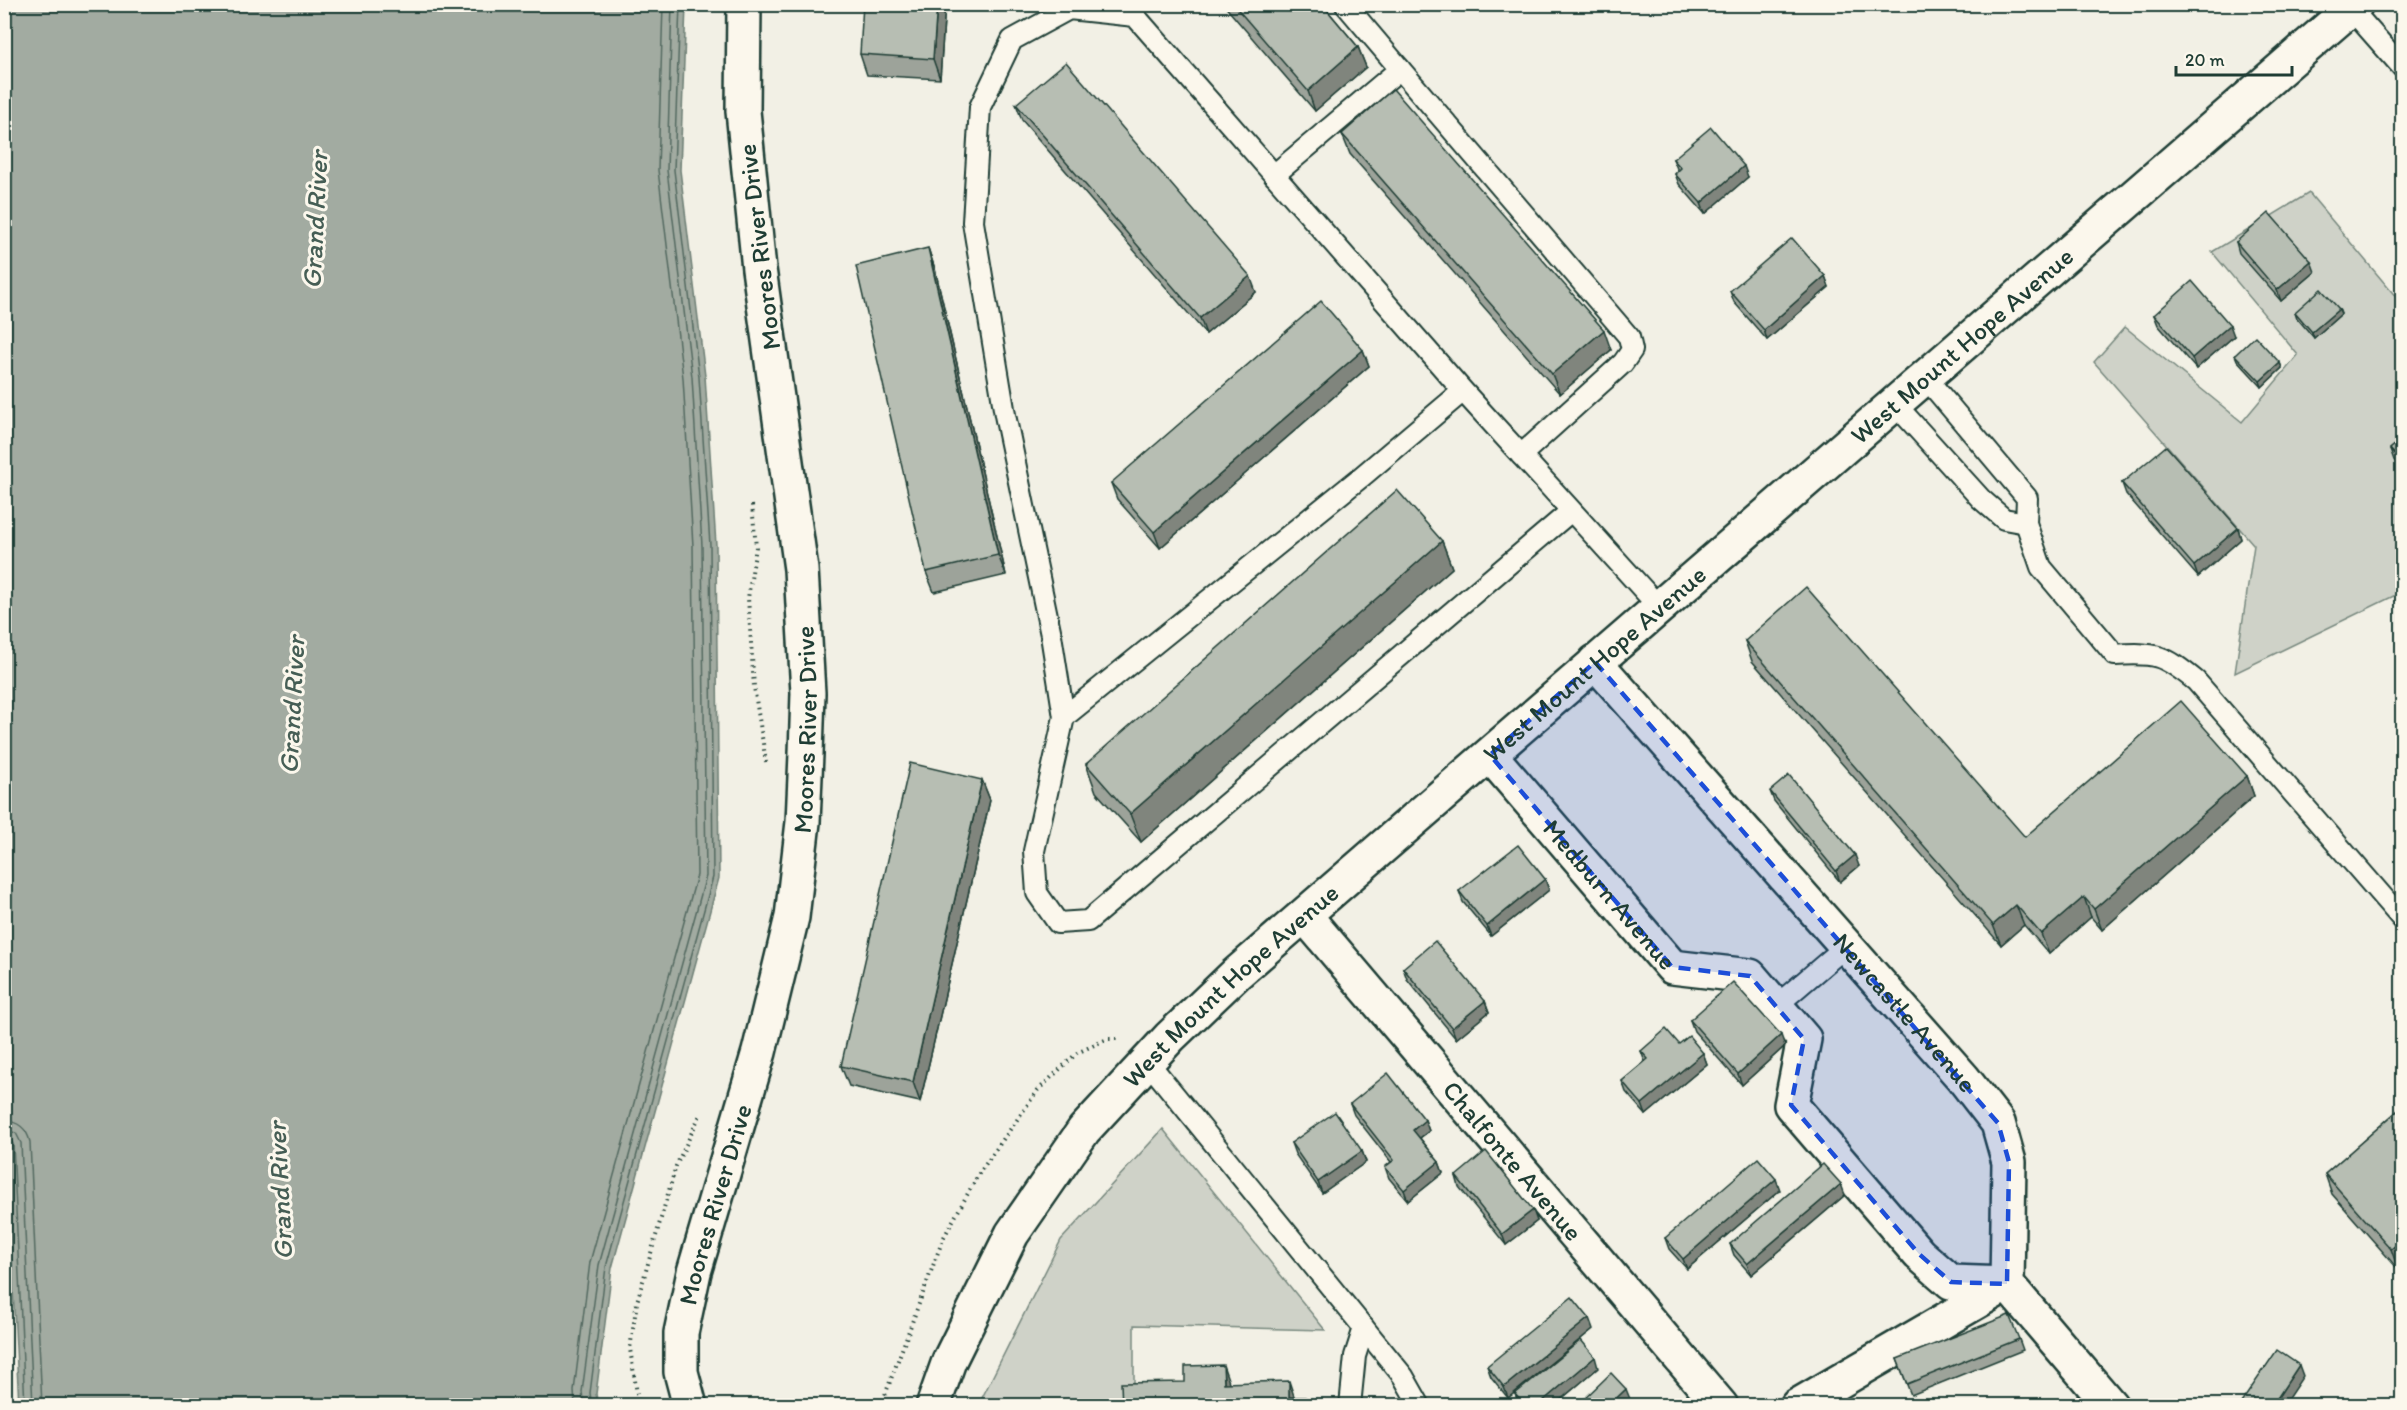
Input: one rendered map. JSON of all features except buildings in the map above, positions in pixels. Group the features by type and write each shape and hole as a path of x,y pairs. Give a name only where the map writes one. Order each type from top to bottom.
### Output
{"street":[{"name":"Moores River Drive","path":"690,1406 681,1372 681,1334 694,1272 759,1052 792,917 803,822 806,754 808,693 801,569 759,269 743,111 744,4"},
{"name":"West Mount Hope Avenue","path":"933,1406 949,1361 1012,1234 1084,1130 1170,1037 1236,974 2353,7"},
{"name":"Newcastle Avenue","path":"1595,662 1963,1078 1998,1123 2009,1162 2007,1284"},
{"name":"Medburn Avenue","path":"1490,755 1672,967 1750,976 1776,1006 1804,1039 1791,1106 1919,1254 1951,1282 2007,1284"},
{"name":"Chalfonte Avenue","path":"1305,916 1721,1406"},
{"path":"1797,1406 2007,1284 2111,1406"}],"lane":[{"path":"1345,4 1629,337 1632,350 1623,363 1521,455"},
{"path":"2353,7 2403,67"},
{"path":"1571,511 1088,921 1059,924 1037,893 1034,850 1064,717 1051,635 1005,415 974,222 980,108 1012,40 1069,9 1135,16 1463,391 1659,607"},
{"path":"1274,175 1400,69"},
{"path":"1926,378 2027,498 2026,523 2041,567 2115,655 2142,653 2160,656 2175,664 2196,681 2403,919"},
{"path":"1064,717 1360,478 1463,391"},
{"path":"1895,404 1981,499 2004,519 2026,523"},
{"path":"1776,1006 1845,947"},
{"path":"1147,1061 1403,1376 1420,1406"},
{"path":"1350,1406 1355,1356 1364,1328"}],"path":[{"path":"752,494 756,547 748,598 754,687 767,773"},
{"path":"881,1406 943,1239 978,1175 1038,1090 1077,1053 1107,1039 1170,1037"},
{"path":"639,1406 630,1349 637,1302 676,1166 700,1113"}],"highlighted area":[{"path":"1595,662 1998,1123 2009,1162 2007,1284 1951,1282 1919,1254 1791,1105 1804,1039 1750,976 1672,967 1490,755"}],"shaded area":[{"path":"2309,193 2402,304 2402,592 2235,673 2254,545 2094,362 2125,327 2242,422 2298,355 2212,252"},
{"path":"1163,1129 1325,1330 1134,1325 1134,1405 978,1406 1061,1240"}],"water":[{"name":"Grand River","path":"4,5 686,5 680,170 705,376 716,545 719,878 612,1268 596,1394 598,1405 19,1405 4,1116"}]}
